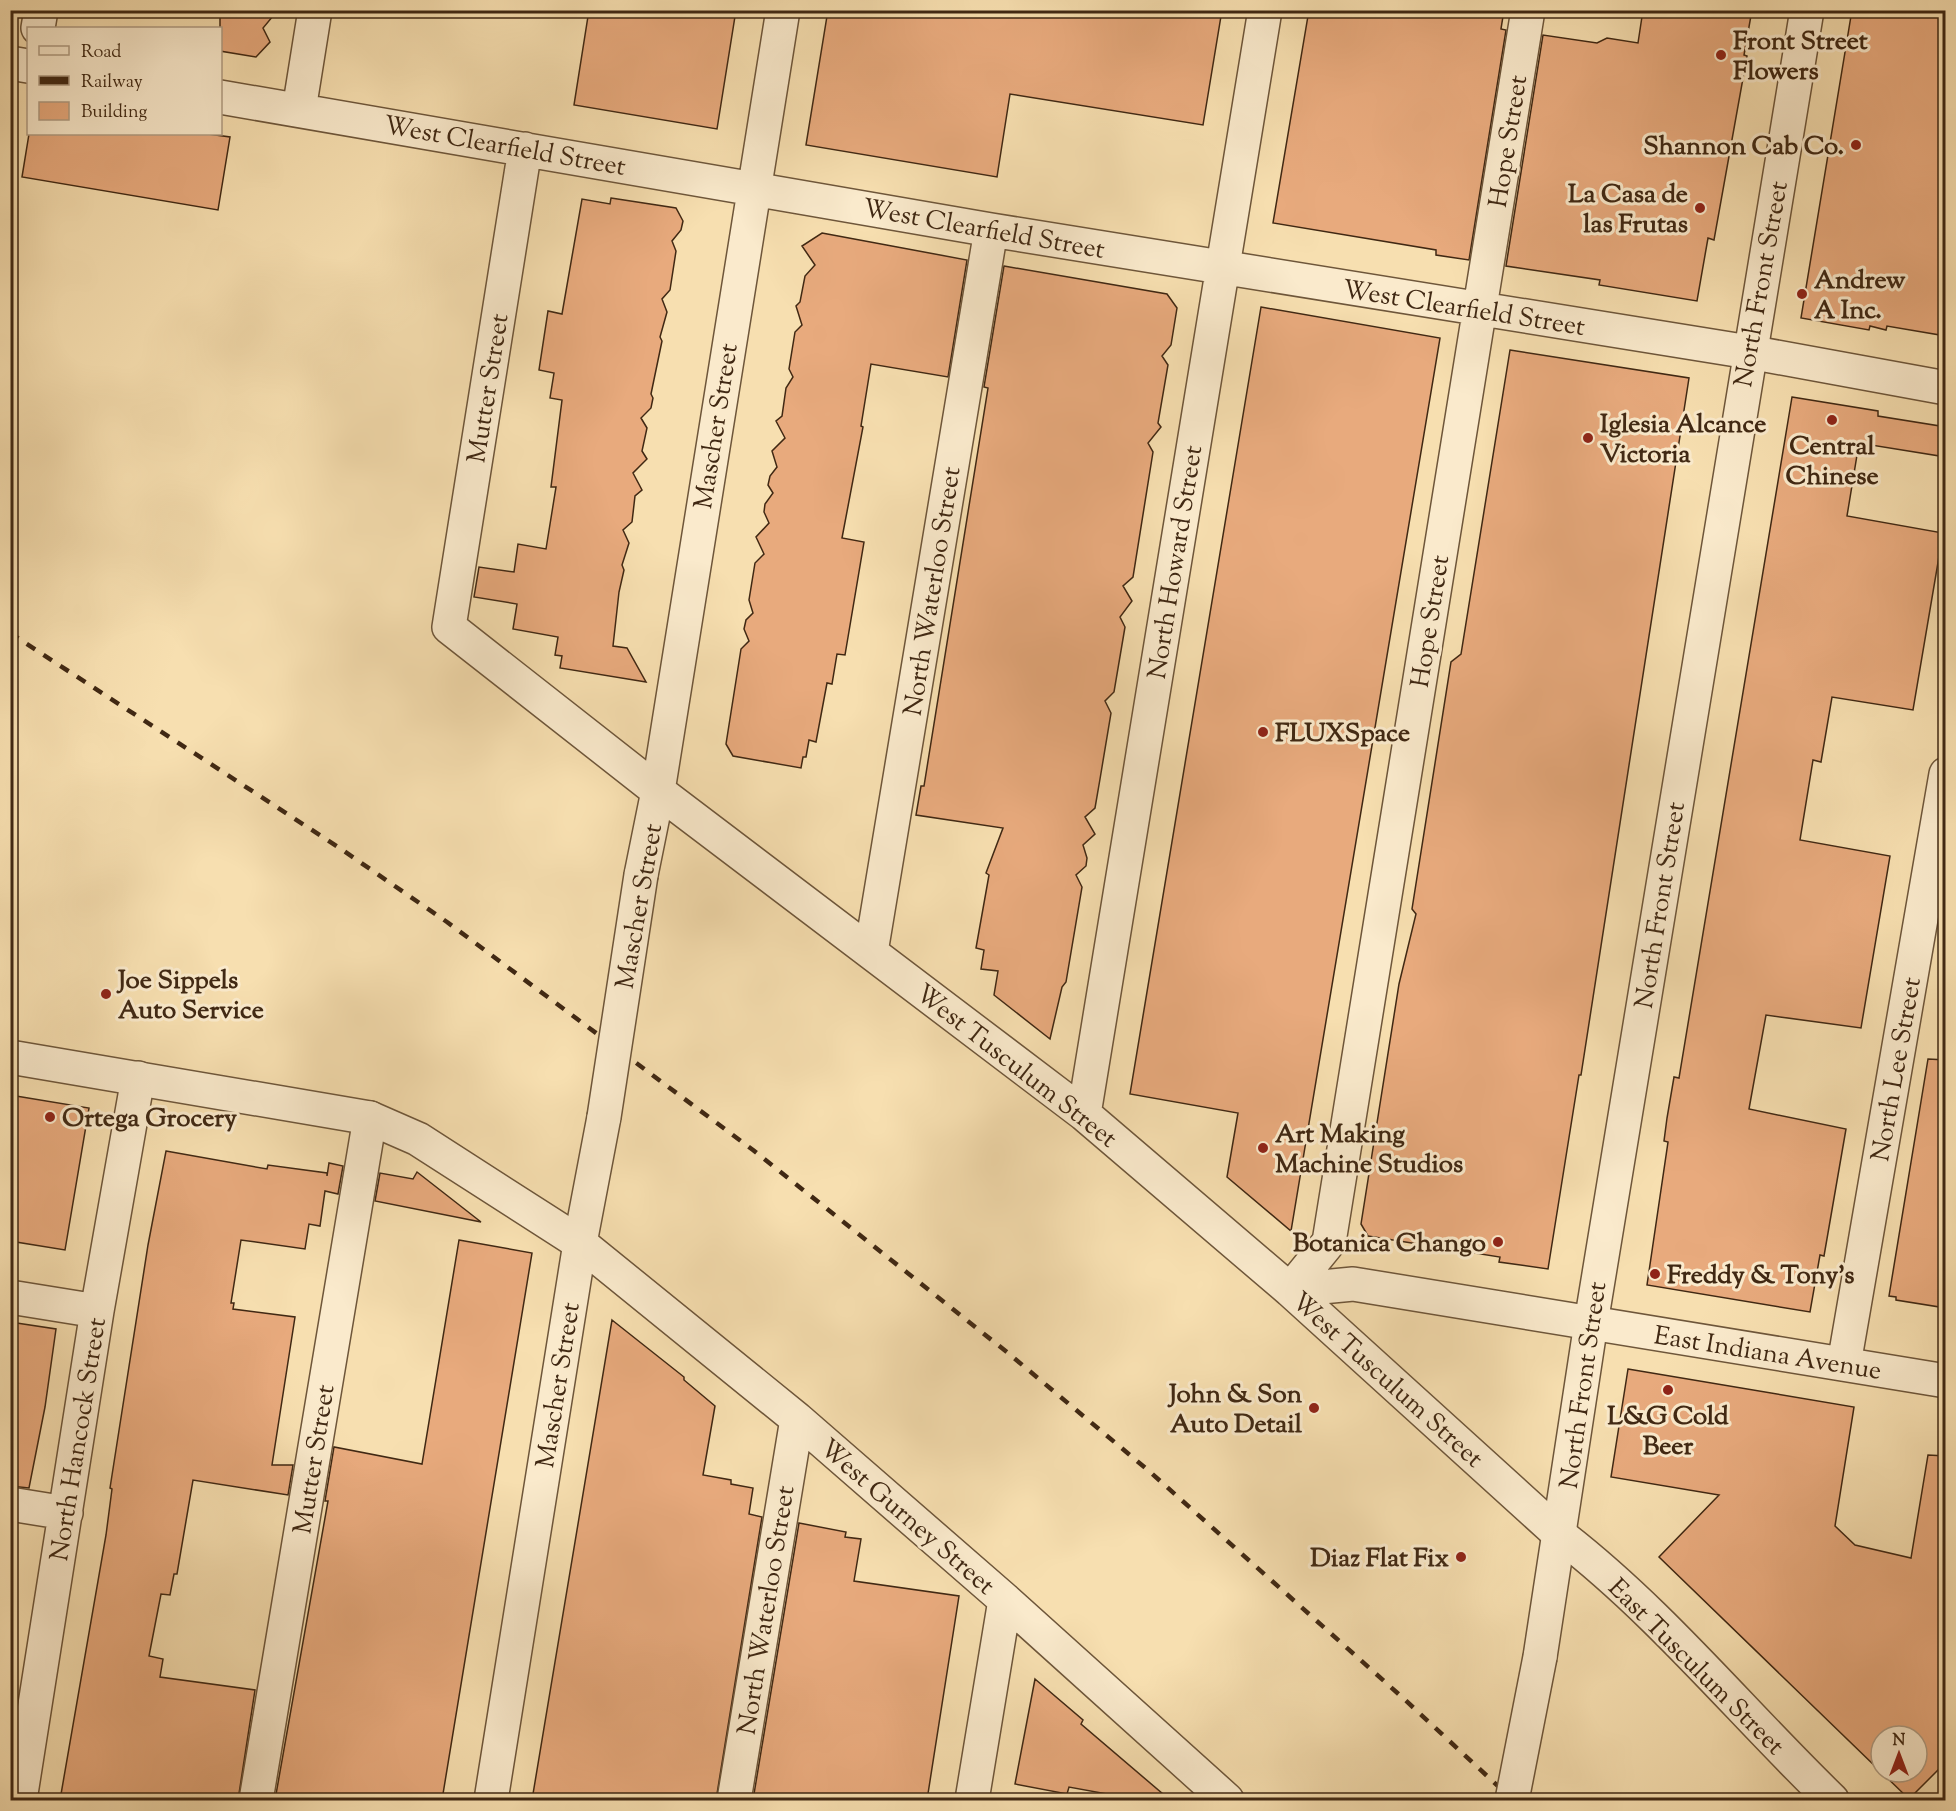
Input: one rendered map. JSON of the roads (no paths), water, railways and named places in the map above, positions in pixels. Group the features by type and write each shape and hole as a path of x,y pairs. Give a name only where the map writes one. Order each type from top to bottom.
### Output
{"street":[{"path":"38,27 41,10"},
{"path":"299,110 315,10"},
{"name":"Mascher Street","path":"491,1800 580,1243 604,1117 641,875 658,791 783,10"},
{"name":"North Howard Street","path":"1084,1114 1265,10"},
{"name":"Hope Street","path":"1290,1290 1329,1242 1528,10"},
{"name":"North Front Street","path":"1512,1800 1540,1658 1590,1323 1807,10"},
{"path":"10,63 27,66"},
{"name":"West Clearfield Street","path":"222,97 753,187 991,230 1749,352 1946,388"},
{"name":"Mutter Street","path":"449,627 525,149"},
{"name":"North Waterloo Street","path":"871,952 991,230"},
{"name":"West Tusculum Street","path":"449,627 658,791 1084,1114 1290,1290 1560,1535"},
{"name":"North Lee Street","path":"1844,1364 1946,774"},
{"name":"West Gurney Street","path":"10,1057 370,1118 418,1139 580,1243 797,1419 1005,1600 1227,1800"},
{"name":"North Hancock Street","path":"20,1800 22,1717 66,1513 97,1311 138,1078"},
{"name":"Mutter Street","path":"256,1800 370,1118"},
{"name":"East Indiana Avenue","path":"1290,1290 1353,1284 1946,1381"},
{"path":"10,1297 97,1311"},
{"name":"North Waterloo Street","path":"734,1800 797,1419"},
{"path":"10,1504 66,1513"},
{"name":"East Tusculum Street","path":"1560,1535 1592,1560 1656,1620 1832,1800"},
{"path":"972,1800 1005,1600"}],"railway":[{"path":"10,633 341,849 447,922 753,1150 1008,1353 1149,1471 1403,1698 1513,1800"}],"place":[{"name":"Front Street Flowers","path":"1721,55"},
{"name":"Shannon Cab Co.","path":"1856,145"},
{"name":"La Casa de las Frutas","path":"1700,208"},
{"name":"Andrew A Inc.","path":"1802,294"},
{"name":"Central Chinese","path":"1832,420"},
{"name":"Iglesia Alcance Victoria","path":"1588,438"},
{"name":"FLUXSpace","path":"1263,732"},
{"name":"Joe Sippels Auto Service","path":"106,994"},
{"name":"Ortega Grocery","path":"50,1117"},
{"name":"Art Making Machine Studios","path":"1263,1148"},
{"name":"Botanica Chango","path":"1498,1242"},
{"name":"Freddy & Tony's","path":"1655,1274"},
{"name":"L&G Cold Beer","path":"1668,1390"},
{"name":"John & Son Auto Detail","path":"1314,1408"},
{"name":"Diaz Flat Fix","path":"1461,1557"}]}
